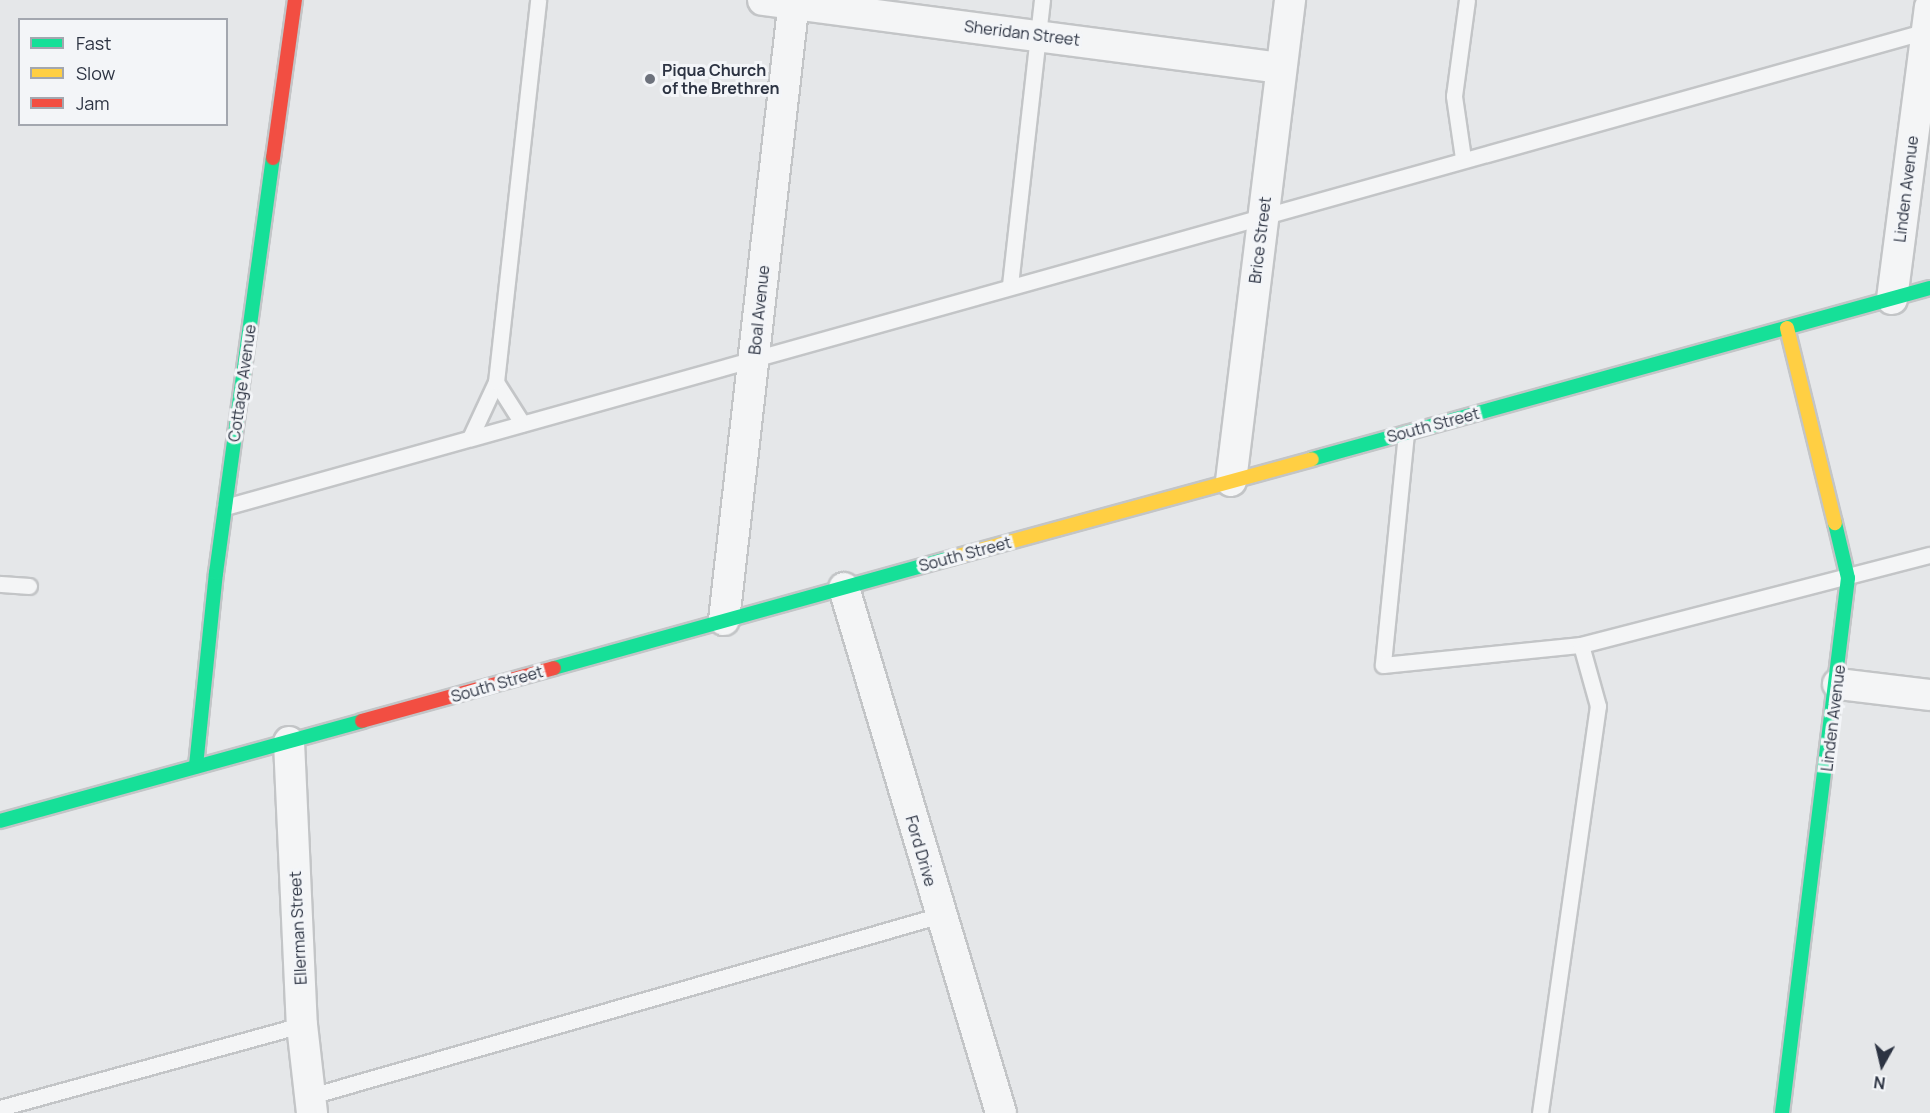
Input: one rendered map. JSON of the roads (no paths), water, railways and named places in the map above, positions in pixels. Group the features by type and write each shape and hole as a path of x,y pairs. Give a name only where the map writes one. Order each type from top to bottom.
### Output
{"street":[{"name":"Cottage Avenue","path":"196,766 225,507 295,0"},
{"name":"Sheridan Street","path":"763,0 1038,34 1280,68"},
{"name":"Brice Street","path":"1231,481 1290,0"},
{"name":"Boal Avenue","path":"724,620 793,2"},
{"name":"Linden Avenue","path":"1892,299 1929,22"},
{"name":"South Street","path":"0,821 1930,288"},
{"name":"Linden Avenue","path":"1782,1113 1838,684 1848,578 1787,327"},
{"name":"Ford Drive","path":"844,588 1001,1113"},
{"path":"1838,684 1930,694"},
{"name":"Ellerman Street","path":"290,742 302,1025 312,1105"}],"lane":[{"path":"471,438 496,382 538,0"},
{"path":"1010,285 1042,0"},
{"path":"1463,158 1454,96 1467,0"},
{"path":"225,507 1010,285 1263,216 1929,22"},
{"path":"496,382 522,423"},
{"path":"1406,433 1383,665 1581,645 1930,555"},
{"path":"0,584 29,586"},
{"path":"1540,1113 1598,706 1581,645"},
{"path":"312,1105 940,915"},
{"path":"0,1108 302,1025"}],"place":[{"name":"Piqua Church of the Brethren","path":"650,79"}]}
